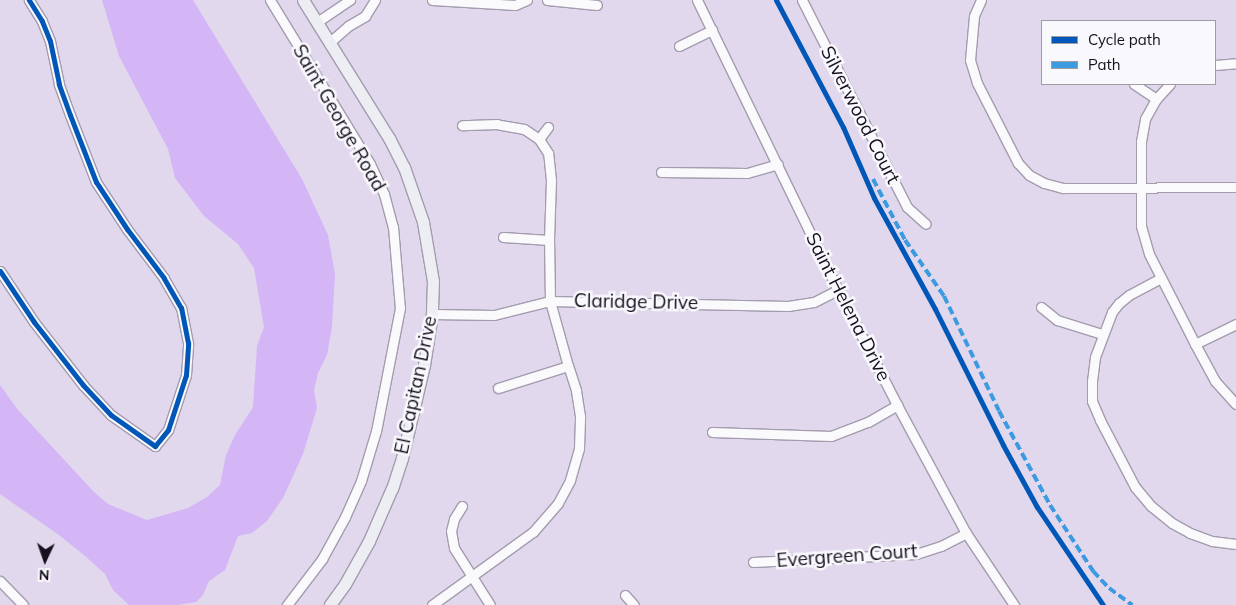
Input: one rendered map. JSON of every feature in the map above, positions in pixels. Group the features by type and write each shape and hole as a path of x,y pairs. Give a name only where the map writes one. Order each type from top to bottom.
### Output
{"street":[{"path":"0,271 34,322 83,386 111,415 155,446 168,430 186,375 188,343 181,308 164,278 127,229 96,182 64,100 50,41 42,21 30,0"},
{"name":"Saint George Road","path":"270,0 370,164 384,194 393,227 400,308 376,432 361,480 345,517 322,558 287,605"},
{"name":"El Capitan Drive","path":"303,0 331,41 389,138 415,195 423,222 433,281 432,314 417,400 392,488 369,541 345,584 330,605"},
{"path":"317,22 350,0"},
{"path":"331,41 365,16 375,0"},
{"path":"432,0 508,5 514,5 526,0"},
{"path":"547,0 598,5"},
{"name":"Saint Helena Drive","path":"697,0 838,290 897,405 966,533 1014,605"},
{"name":"Silverwood Court","path":"802,0 907,207 926,224"},
{"path":"981,0 974,16 970,60 977,83 1018,162 1029,175 1044,183 1064,188 1236,187"},
{"path":"679,46 712,30"},
{"path":"1216,65 1236,63"},
{"path":"1135,85 1156,99"},
{"path":"1169,85 1156,99 1145,119 1141,142 1141,226 1149,254 1195,344 1215,381 1236,404"},
{"path":"432,605 533,532 558,503 570,480 579,448 580,416 576,390 550,300 551,180 548,153 539,139 524,129 497,124 462,125"},
{"path":"539,139 548,127"},
{"path":"661,172 747,173 778,164"},
{"path":"503,237 549,240"},
{"path":"1161,278 1119,303 1102,334 1095,357 1092,401 1135,487 1152,506 1172,523 1212,541 1236,544"},
{"name":"Claridge Drive","path":"432,314 494,315 550,300 788,306 814,302 838,290"},
{"path":"1041,307 1057,320 1102,334"},
{"path":"1195,344 1236,324"},
{"path":"498,388 568,366"},
{"path":"712,432 830,436 868,422 897,405"},
{"path":"462,506 451,530 454,548 490,605"},
{"name":"Evergreen Court","path":"753,562 916,554 941,546 966,533"},
{"path":"0,581 23,605"},
{"path":"625,595 634,605"}],"shaded area":[{"path":"102,0 193,0 302,179 328,235 335,274 332,327 327,355 318,373 314,390 317,408 303,454 283,498 267,521 252,533 238,536 225,570 209,581 203,595 196,602 178,605 129,605 113,590 105,574 85,556 59,535 0,494 0,385 18,410 94,492 108,504 147,520 188,508 207,497 220,485 226,455 235,435 253,407 257,346 264,327 254,268 238,244 204,216 175,178 168,149 119,56"}],"marked path":[{"path":"873,179 905,240 944,296 999,411 1050,505 1093,571 1109,588 1132,605"}],"cycle path":[{"path":"0,271 34,322 83,385 111,415 155,446 168,430 186,375 188,343 181,308 164,278 127,229 96,182 59,84 50,41 42,21 29,0"},
{"path":"776,0 843,127 874,198 935,309 1003,445 1037,507 1103,605"}]}
